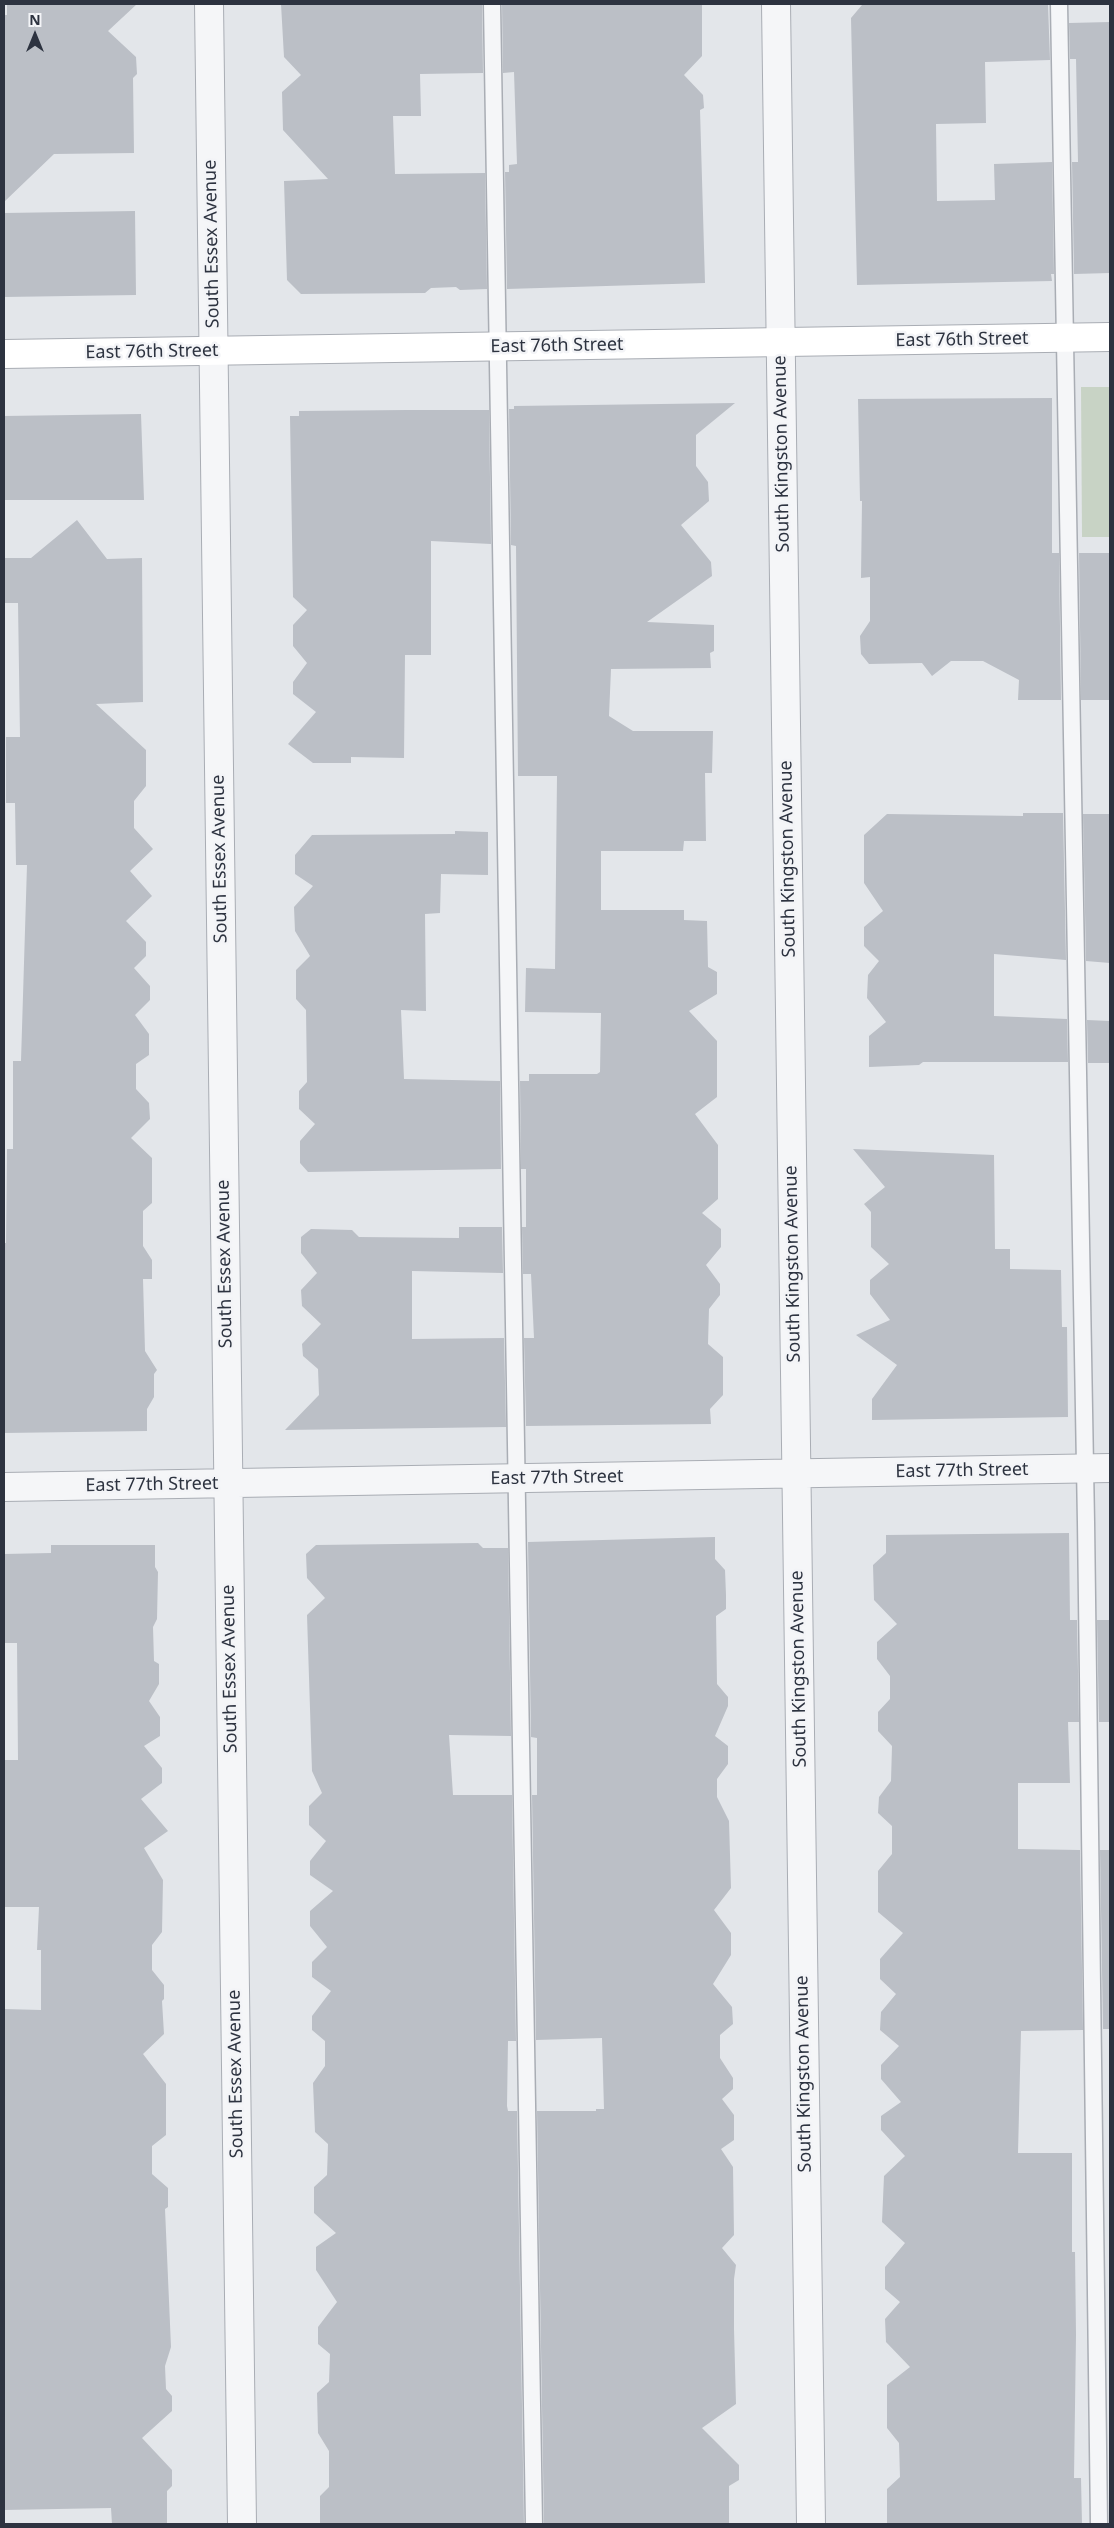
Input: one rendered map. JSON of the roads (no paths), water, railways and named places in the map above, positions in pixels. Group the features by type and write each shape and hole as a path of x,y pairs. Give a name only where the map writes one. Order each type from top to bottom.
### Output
{"street":[{"name":"South Essex Avenue","path":"209,4 242,2524"},
{"name":"South Kingston Avenue","path":"776,4 810,2524"},
{"name":"East 76th Street","path":"4,354 1110,337"},
{"name":"East 77th Street","path":"4,1487 1098,1469"}],"lane":[{"path":"492,4 534,2524"},
{"path":"1059,4 1064,338 1098,1469 1099,2524"}]}
